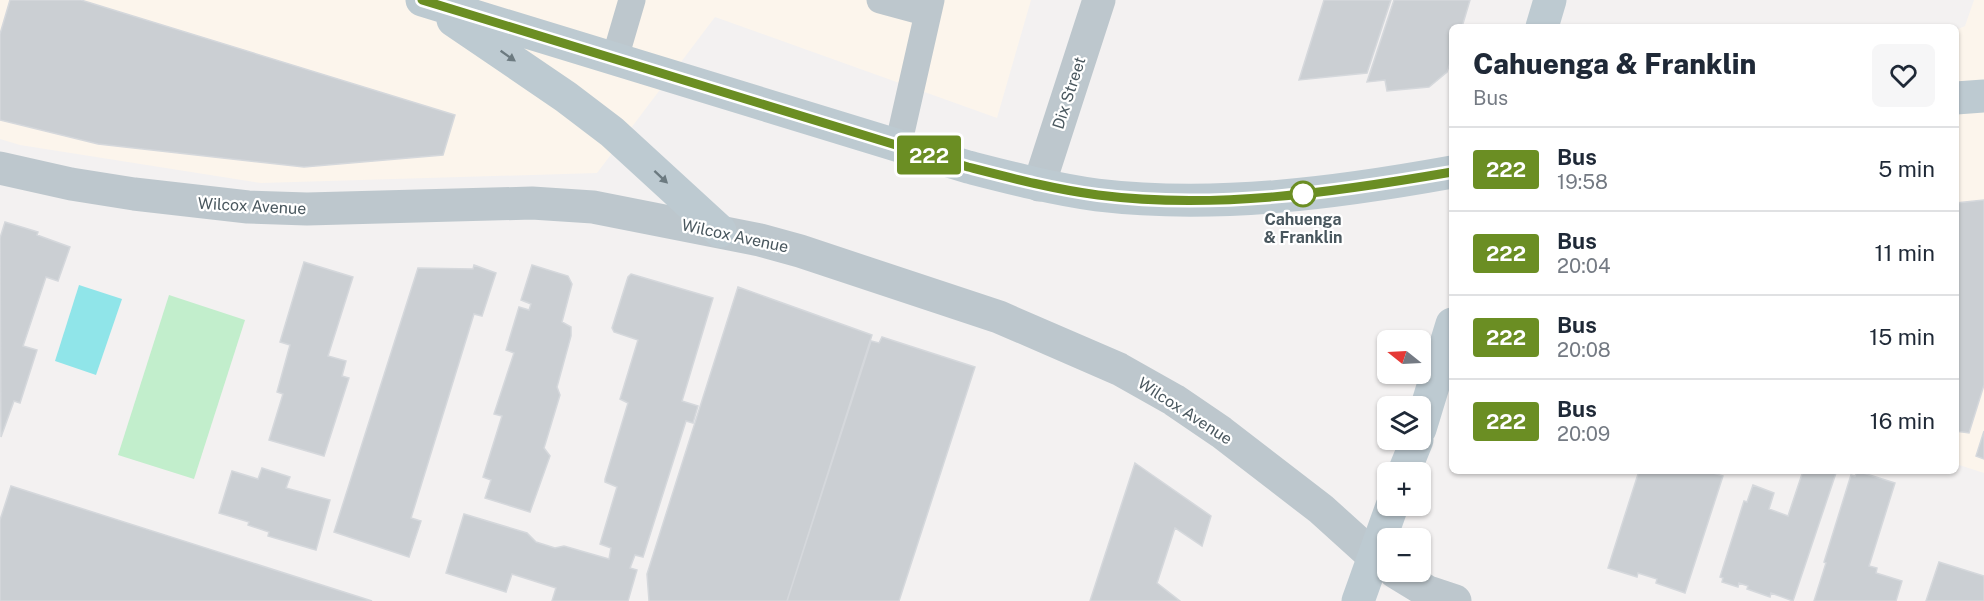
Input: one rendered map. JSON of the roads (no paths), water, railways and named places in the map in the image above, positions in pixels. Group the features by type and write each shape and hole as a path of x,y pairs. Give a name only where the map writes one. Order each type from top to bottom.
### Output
{"main road":[{"path":"423,0 898,146 1039,185 1159,200 1217,200 1281,196 1404,181 1449,173"},
{"path":"423,0 501,51 612,132 720,231"},
{"path":"1543,24 1550,0"},
{"path":"1959,98 1984,96"},
{"path":"1430,396 1449,334"},
{"path":"1358,601 1377,576"}],"street":[{"name":"Dix Street","path":"1039,185 1099,0"},
{"name":"Wilcox Avenue","path":"0,168 71,184 134,194 248,207 307,209 532,203 593,207 720,231 800,251 999,317 1119,369 1174,400 1221,432 1321,509 1377,558"},
{"name":"Wilcox Avenue","path":"1412,582 1428,592 1455,601"}],"lane":[{"path":"615,58 632,0"},
{"path":"880,0 930,7 898,146"}],"water":[{"path":"79,285 122,299 96,375 55,361"}],"place":[{"name":"Cahuenga & Franklin","path":"1303,194"}]}
